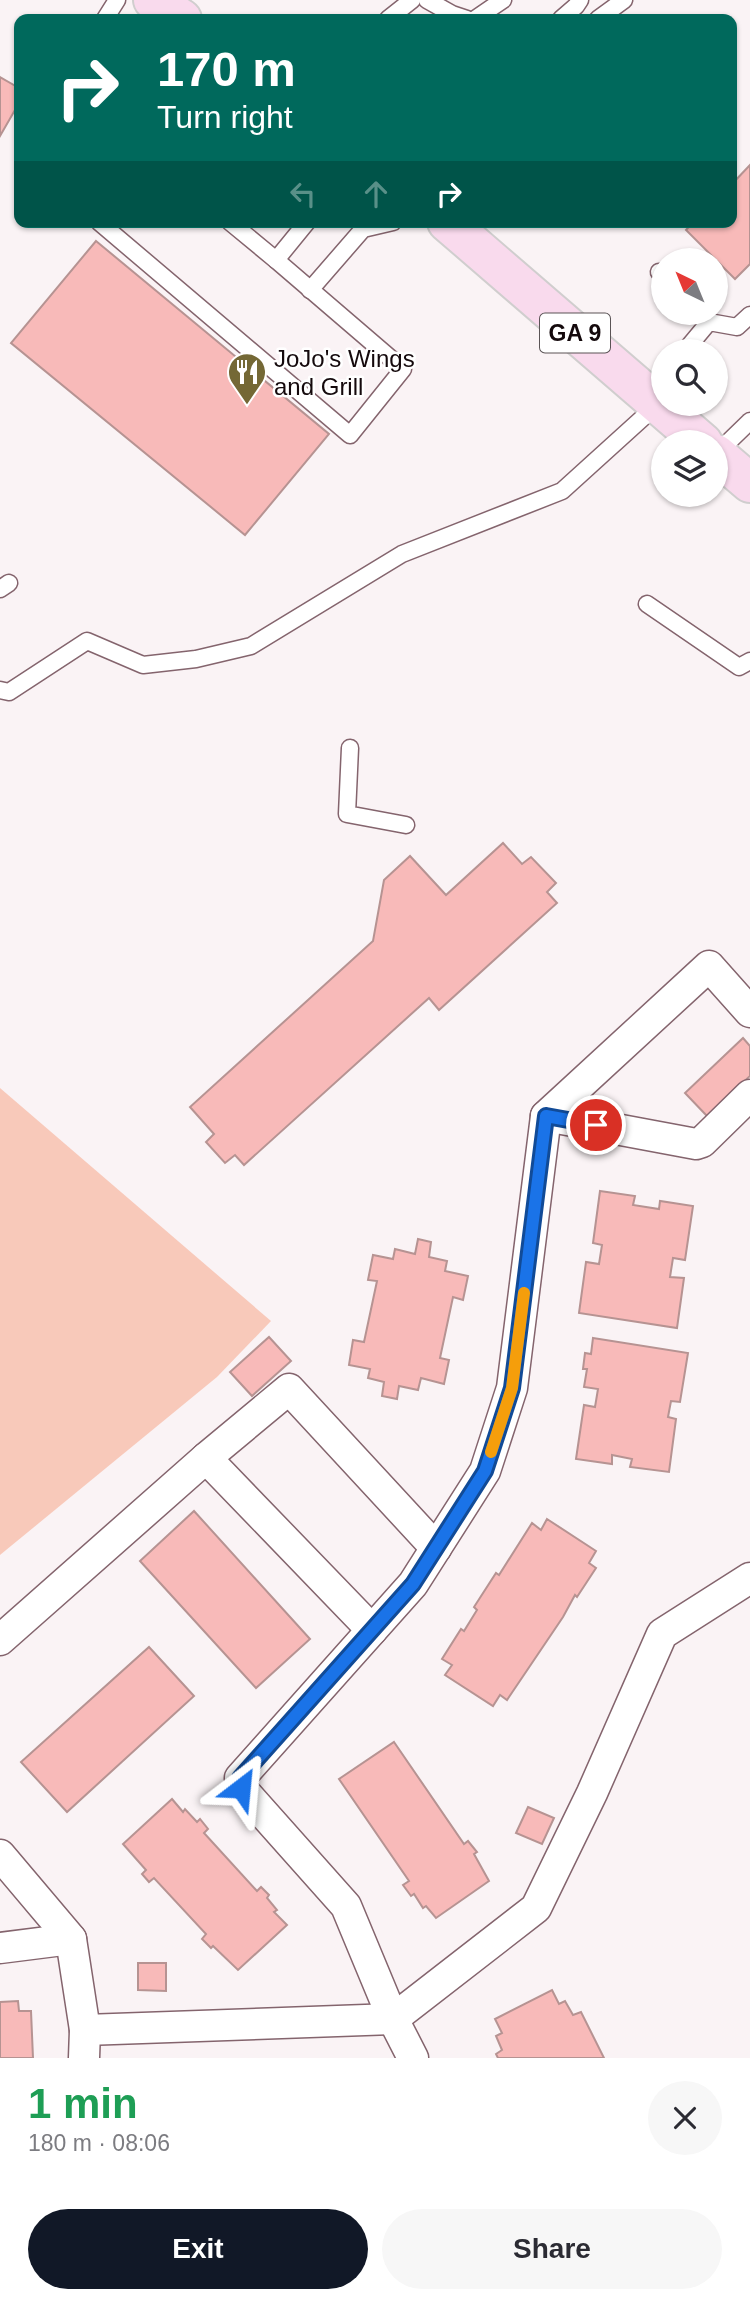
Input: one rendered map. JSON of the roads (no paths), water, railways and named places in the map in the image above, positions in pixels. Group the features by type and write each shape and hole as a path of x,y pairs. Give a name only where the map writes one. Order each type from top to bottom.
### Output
{"main road":[{"name":"GA 9","path":"454,228 651,392"},
{"name":"GA 9","path":"675,416 690,430"},
{"path":"728,464 750,483"}],"street":[{"path":"413,2058 393,2019 346,1906 241,1788 240,1778 413,1584 485,1471 512,1388 546,1116 709,966 750,1012"},
{"path":"546,1116 696,1144 702,1142 750,1095"},
{"path":"0,1640 287,1390 290,1390 436,1548"},
{"path":"206,1458 372,1630"},
{"path":"0,1855 71,1939 84,2044 393,2019 536,1908 592,1793 662,1634 750,1578"},
{"path":"0,1948 71,1939"}],"lane":[{"path":"394,14 412,0"},
{"path":"424,0 452,14"},
{"path":"482,14 503,0"},
{"path":"567,14 580,0"},
{"path":"605,14 624,0"},
{"path":"106,228 350,435 403,369 237,228"},
{"path":"276,260 302,228"},
{"path":"310,290 363,229 367,228"},
{"path":"728,324 737,327 750,315"},
{"path":"0,690 9,692 87,641 143,665 196,659 251,646 402,554 562,491 651,398"},
{"path":"728,442 750,421"},
{"path":"647,604 739,667 750,661"},
{"path":"350,748 347,814 406,825"}],"place":[{"name":"JoJo's Wings and Grill","path":"247,406"}]}
